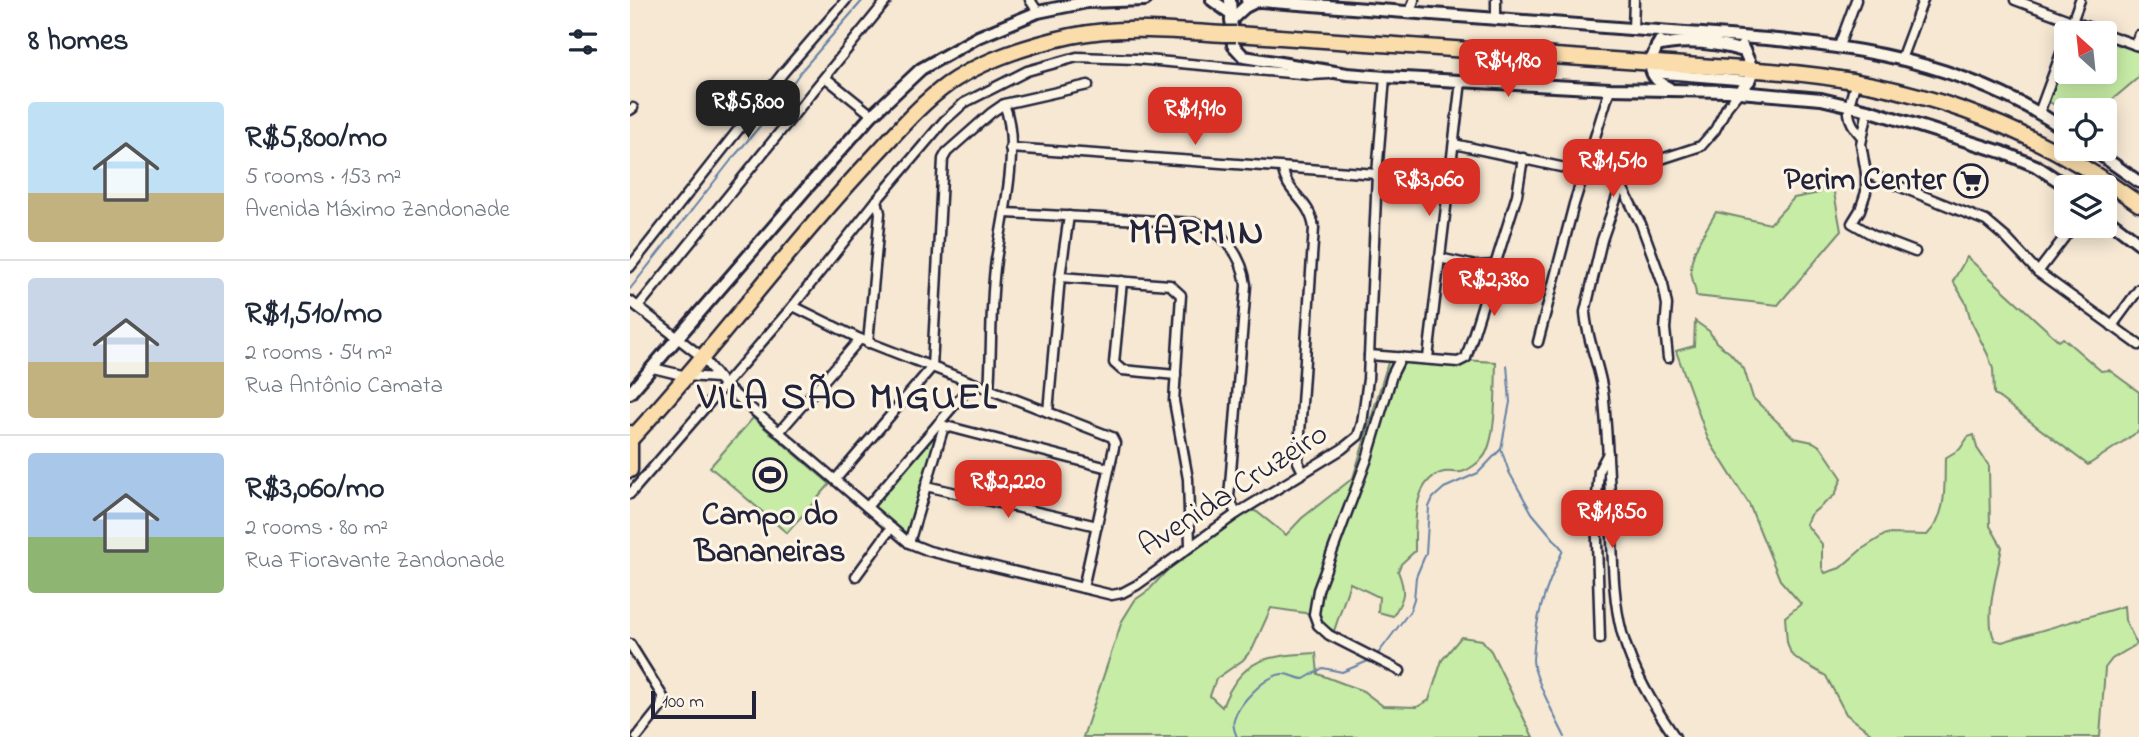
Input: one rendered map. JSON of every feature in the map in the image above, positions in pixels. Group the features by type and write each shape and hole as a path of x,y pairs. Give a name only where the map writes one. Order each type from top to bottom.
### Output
{"highway":[{"path":"630,440 837,196 918,109 950,83 990,62 1036,45 1100,31 1231,29 1651,68 1751,76 1856,80 1938,100 2013,130 2071,158 2139,204"},
{"path":"630,431 630,470"}],"street":[{"path":"630,267 783,73 846,0"},
{"path":"793,306 864,341 1110,436 1115,443 1083,588 929,551 909,543 725,386 702,357 634,304 826,78 887,0"},
{"path":"1030,0 1038,12"},
{"path":"630,393 804,190 872,115 912,76 945,54 1007,23 1038,12 1087,2 1144,0"},
{"path":"1212,0 1231,29 1244,57 1347,74 1385,77 1610,89 1739,92 1815,98 1868,110 2022,159 2054,178"},
{"path":"1230,0 1231,29"},
{"path":"1247,0 1366,5 1410,13 1738,35 1839,46 1964,77 2054,123"},
{"path":"1410,13 1414,0"},
{"path":"1496,0 1496,19"},
{"path":"1633,30 1634,0"},
{"path":"1839,46 1856,0"},
{"path":"1900,59 1923,0"},
{"path":"2015,0 2069,21"},
{"path":"2072,21 2080,0"},
{"path":"1231,29 1245,7 1257,1"},
{"path":"1667,32 1657,47 1651,68 1660,83 1672,89"},
{"path":"1675,737 1652,704 1622,632 1613,565 1602,380 1586,325 1585,312 1602,240 1621,185 1649,163 1701,146 1716,130 1727,107 1751,76 1738,35"},
{"path":"2118,38 2137,45 2139,35"},
{"path":"1657,47 1669,43 1695,43 1744,51"},
{"path":"630,494 793,306 944,121 964,103 1001,82 1049,63 1077,57 1136,59 1311,75 1347,74"},
{"path":"2039,113 2054,71"},
{"name":"Avenida Cruzeiro","path":"1083,588 1112,595 1137,585 1190,545 1342,449 1358,436 1369,355 1377,174 1385,77"},
{"path":"826,78 872,115"},
{"path":"1856,80 1849,105 1850,122 1862,137"},
{"path":"1428,358 1461,81"},
{"path":"835,480 932,367 943,159 947,152 1004,104 1088,85"},
{"path":"1538,342 1584,172 1610,89"},
{"path":"989,390 996,260 1006,213 1010,148 1008,113 1004,104"},
{"path":"1868,110 1862,137 1866,192 1852,223 1877,237 1915,252"},
{"path":"1454,144 1584,172 1621,185 1641,225 1663,284 1667,305 1665,329 1668,358"},
{"path":"1010,148 1377,174"},
{"path":"1369,355 1458,362 1466,358 1492,275 1490,266 1517,195 1523,158"},
{"path":"2109,161 2139,182"},
{"path":"1283,169 1287,184 1310,210 1314,228 1298,462 1303,472"},
{"path":"1866,173 1986,221 2038,272 2139,345"},
{"path":"779,432 864,341 880,213 877,200"},
{"path":"1006,213 1196,223 1216,232 1237,254 1246,285 1229,498 1236,514"},
{"path":"1048,412 1060,277 1069,216"},
{"path":"2117,226 2139,243"},
{"path":"2038,272 2064,238"},
{"path":"1440,258 1490,266"},
{"path":"1060,277 1170,285 1180,293 1182,298 1174,401 1188,479 1190,545"},
{"path":"1122,281 1114,363 1122,370 1177,374"},
{"path":"2112,326 2139,289"},
{"path":"1400,671 1329,635 1318,625 1314,614 1318,590 1367,459 1392,375 1401,357"},
{"path":"653,368 686,376 717,378"},
{"path":"867,508 941,425 973,383"},
{"path":"941,425 1108,468"},
{"path":"909,543 941,425"},
{"path":"1600,639 1596,509 1601,462 1608,453"},
{"path":"926,486 1097,526"},
{"path":"856,576 891,528"},
{"path":"630,644 663,697 661,707 637,737"}],"green space":[{"path":"2118,43 2139,51 2139,77 2114,98 2054,98 2054,104 2049,102 2056,84 2118,84"},
{"path":"1823,187 1833,187 1841,231 1778,305 1696,296 1691,273 1692,262 1716,212 1770,224 1794,198 1819,193"},
{"path":"1967,257 2059,341 2063,338 2101,371 2109,370 2139,392 2139,431 2088,465 1994,394 1993,369 1988,355 1971,321 1966,303 1953,281"},
{"path":"1695,321 1709,331 1716,342 1744,369 1753,398 1794,438 1813,442 1821,447 1842,478 1835,495 1810,515 1806,524 1822,544 1822,568 1825,573 1840,568 1862,549 1886,534 1927,535 1942,509 1945,458 1960,449 1968,437 1974,435 1977,448 1989,466 1990,526 2002,547 1990,620 1995,640 2002,642 2124,606 2125,620 2137,644 2112,659 2105,668 2100,737 1876,737 1846,714 1826,676 1791,654 1785,617 1801,604 1780,580 1749,504 1708,439 1676,351 1694,346"},
{"path":"1390,356 1496,362 1494,421 1486,453 1467,470 1444,472 1434,476 1426,484 1421,493 1416,517 1415,551 1401,564 1398,571 1403,594 1393,616 1378,612 1379,597 1350,583 1334,631 1305,613 1271,608 1253,648 1243,660 1216,679 1210,696 1222,707 1238,677 1258,662 1270,658 1316,653 1318,674 1363,691 1383,706 1417,707 1429,700 1442,660 1461,637 1482,640 1491,651 1533,737 1083,737 1122,621 1135,600 1149,590 1182,554 1246,508 1257,512 1286,535 1302,518 1353,478"},
{"name":"Campo do Bananeiras","path":"753,418 830,484 787,533 710,467"},
{"path":"938,425 908,542 868,508"}],"waterway":[{"path":"630,289 772,112 802,70 863,0"},
{"path":"1507,365 1510,402 1501,449 1509,472 1532,513 1563,550 1542,604 1533,660 1541,687 1565,737"},
{"path":"1377,655 1410,611 1416,577 1426,553 1429,507 1433,498 1444,488 1478,473 1501,449"},
{"path":"1237,737 1233,724 1241,706 1268,680 1282,674 1304,679 1323,668 1342,672 1373,659"}],"place":[{"name":"Perim Center","path":"1971,181"},
{"name":"Campo do Bananeiras","path":"770,475"}],"district":[{"name":"MARMIN","path":"1197,234"},
{"name":"VILA SÃO MIGUEL","path":"848,399"}]}
